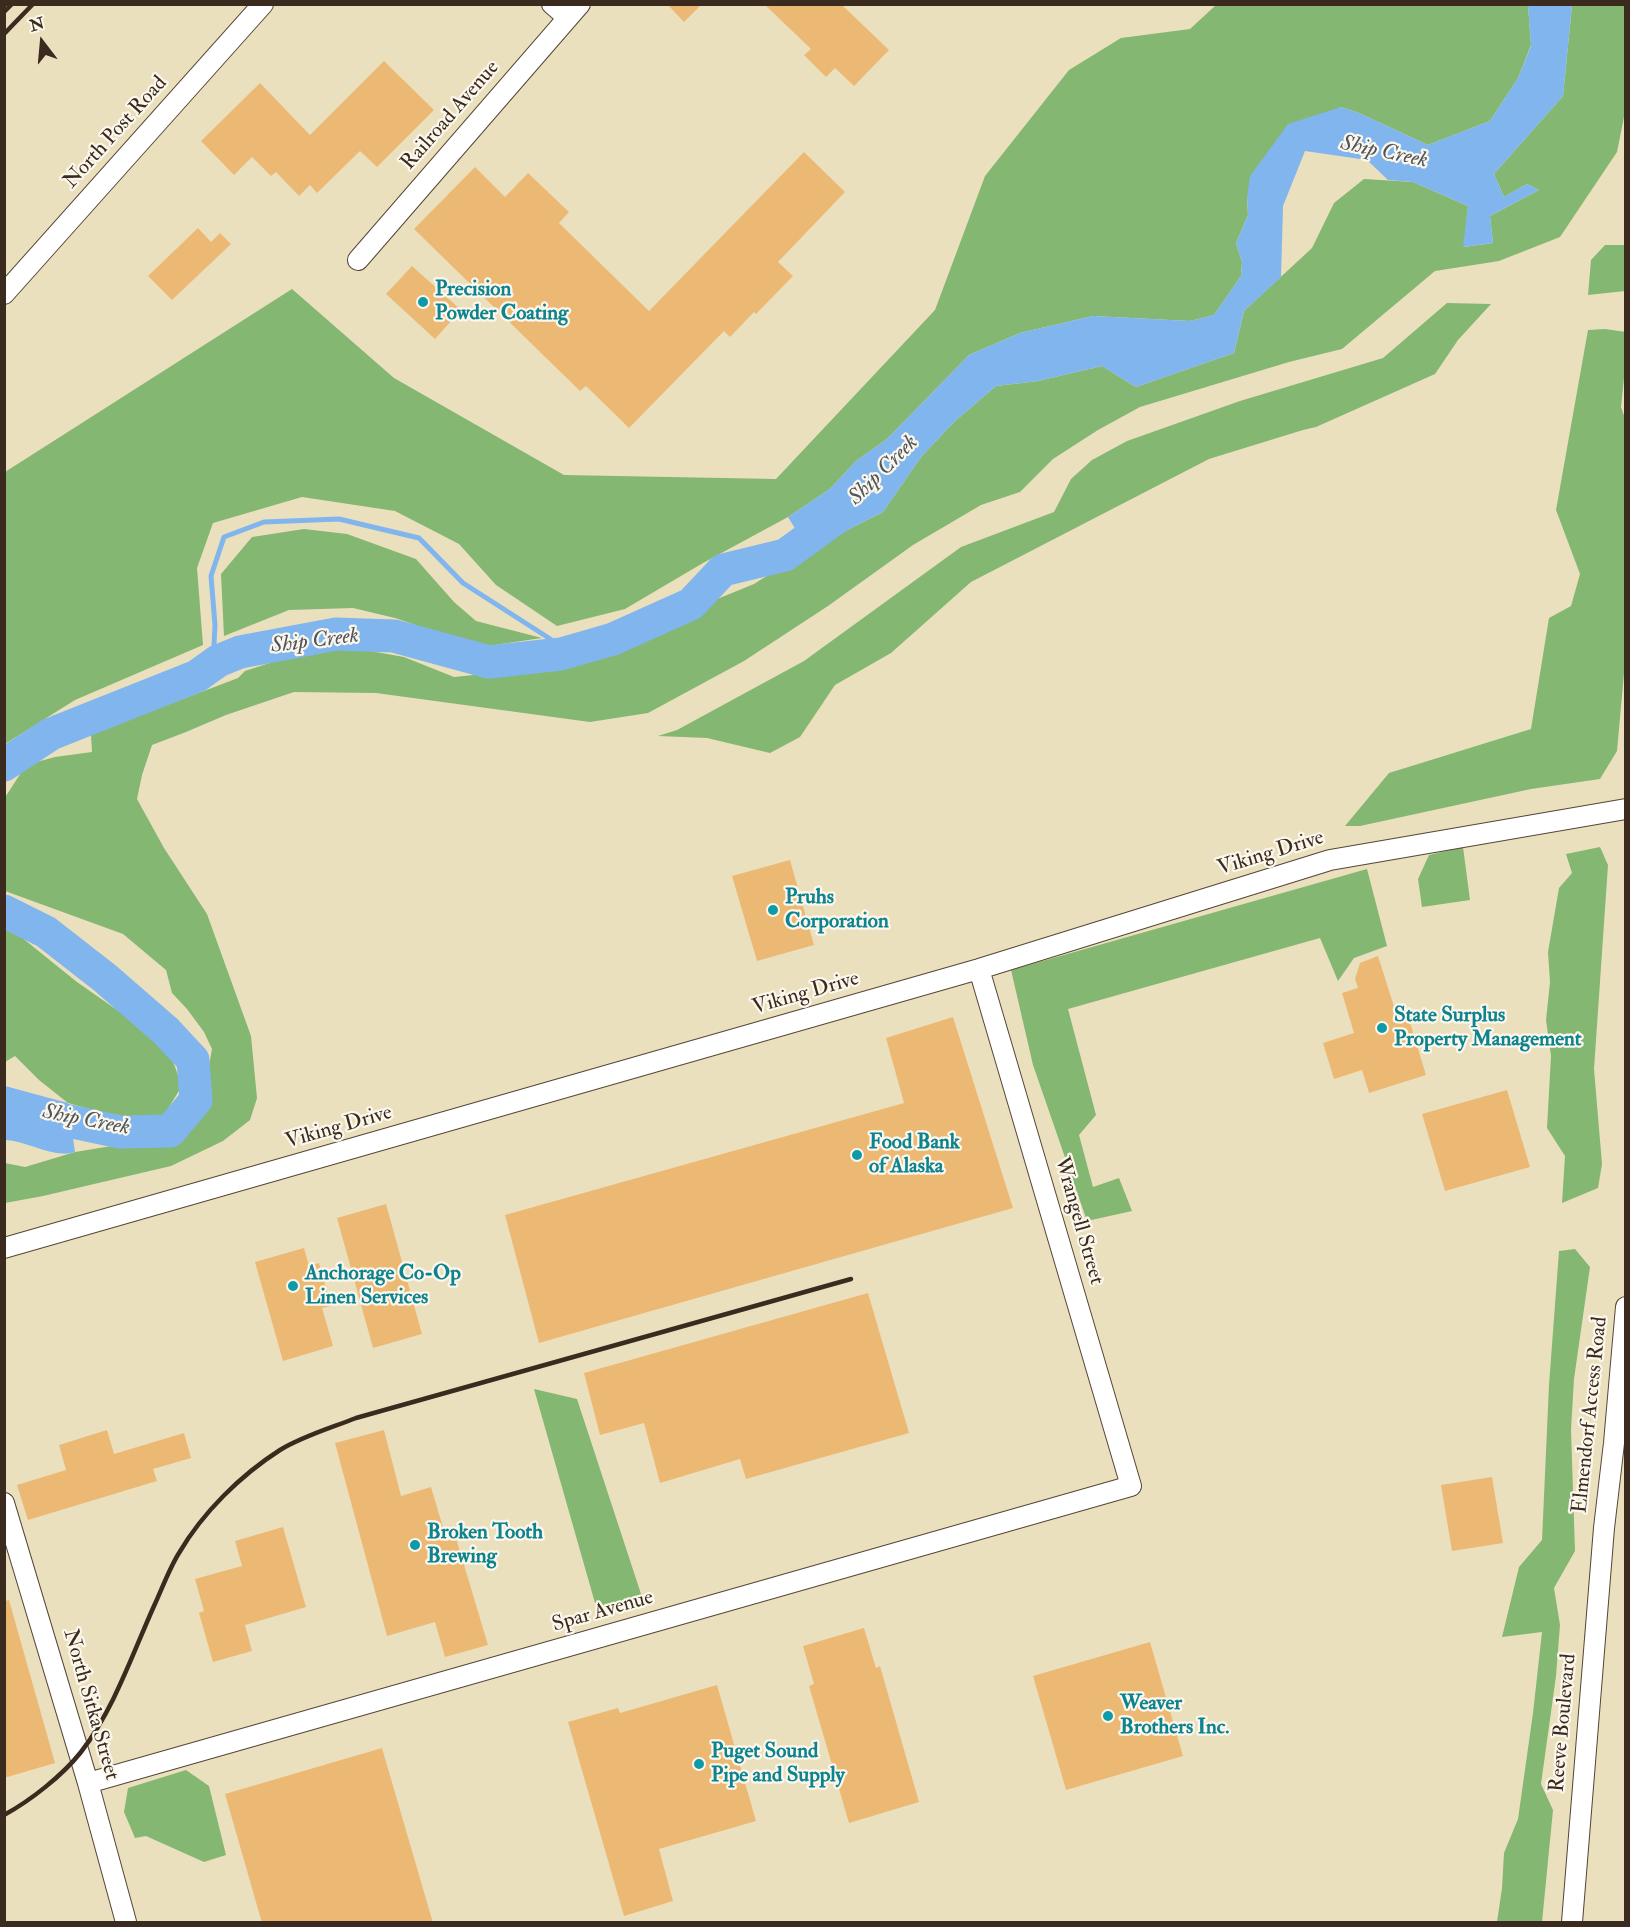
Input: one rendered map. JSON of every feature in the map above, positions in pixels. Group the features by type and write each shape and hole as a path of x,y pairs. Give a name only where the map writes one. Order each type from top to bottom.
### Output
{"street":[{"name":"North Post Road","path":"4,294 262,4"},
{"path":"552,4 574,11"},
{"name":"Railroad Avenue","path":"358,260 574,11"},
{"name":"Viking Drive","path":"4,1248 979,969 1330,860 1626,809"},
{"name":"Wrangell Street","path":"979,969 1131,1486"},
{"name":"Elmendorf Access Road","path":"1604,1528 1626,1306"},
{"name":"Spar Avenue","path":"88,1784 1131,1486"},
{"name":"North Sitka Street","path":"4,1503 88,1784 126,1923"},
{"name":"Reeve Boulevard","path":"1572,1923 1604,1528"}],"green space":[{"path":"1216,5 1528,5 1531,45 1518,78 1490,121 1428,145 1341,107 1247,197 1248,215 1236,243 1242,262 1241,276 1214,315 1190,321 1093,316 1020,333 969,355 887,439 856,461 830,489 788,517 625,609 557,626 496,585 459,544 395,511 302,497 213,523 197,568 203,645 75,700 5,744 5,472 292,289 394,378 564,475 776,479 935,310 985,176 1069,70 1121,38 1190,29"},
{"path":"1572,5 1625,5 1625,112 1617,152 1560,237 1499,261 1435,271 1342,349 1289,362 1140,407 1098,430 1053,459 1020,492 981,505 913,545 828,606 744,661 648,713 590,722 376,693 294,692 226,715 152,745 137,799 164,848 207,914 251,1036 257,1098 250,1120 223,1141 171,1166 5,1203 5,1163 25,1167 75,1152 118,1145 160,1142 187,1127 202,1105 212,1049 204,1032 172,993 166,970 123,934 5,891 4,799 26,765 55,757 92,752 91,734 238,678 245,671 288,657 348,647 404,657 454,677 543,668 636,641 705,604 754,584 808,550 883,512 921,457 954,422 996,386 1038,381 1102,366 1136,387 1234,353 1244,311 1312,248 1334,203 1364,179 1413,182 1468,206 1464,247 1493,243 1490,216 1539,190 1527,184 1504,197 1494,174 1563,96"},
{"path":"1605,245 1625,245 1625,291 1588,295 1591,260"},
{"path":"1447,303 1491,304 1458,340 1435,374 1316,427 1209,459 971,582 891,653 835,685 800,737 770,753 707,738 658,736 677,730 804,661 961,547 1054,512 1071,479 1092,460 1127,441 1240,401 1383,358"},
{"path":"1605,329 1626,332 1625,378 1621,407 1626,421 1625,662 1617,751 1600,779 1531,789 1360,826 1345,826 1389,773 1531,729 1549,618 1571,606 1580,574 1556,510 1588,330"},
{"path":"304,529 347,534 416,559 454,602 476,621 542,638 481,647 395,618 353,608 289,610 224,636 221,574 252,537"},
{"path":"1463,847 1470,900 1422,907 1418,879 1429,855"},
{"path":"1600,847 1608,865 1594,1069 1602,1164 1598,1188 1562,1203 1565,1156 1547,1128 1551,1056 1546,1020 1550,982 1548,952 1559,888 1572,873 1566,854"},
{"path":"1367,869 1387,946 1354,958 1338,981 1320,938 1068,1009 1096,1115 1079,1135 1093,1187 1119,1178 1132,1211 1087,1221 1033,1065 1011,970"},
{"path":"5,924 77,982 167,1045 182,1086 164,1115 142,1124 68,1103 39,1080 15,1056 5,1062"},
{"path":"1575,1249 1590,1267 1574,1379 1571,1430 1575,1551 1554,1588 1560,1625 1556,1676 1541,1784 1553,1810 1542,1922 1497,1922 1504,1853 1518,1819 1542,1632 1502,1637 1519,1567 1542,1540 1549,1385 1559,1251"},
{"path":"534,1389 577,1399 642,1597 597,1610"},
{"path":"186,1770 209,1786 226,1855 204,1862 146,1836 135,1838 124,1812 128,1788"}],"water":[{"path":"1528,5 1572,5 1563,96 1494,174 1504,197 1527,184 1539,190 1490,216 1493,243 1463,247 1468,206 1413,182 1388,180 1367,160 1305,151 1283,206 1281,277 1244,311 1234,353 1136,387 1102,366 1038,381 996,386 954,422 921,457 883,512 808,550 788,517 830,489 856,461 887,439 969,355 1020,333 1093,316 1190,321 1214,315 1241,276 1242,262 1236,243 1248,215 1247,197 1250,176 1288,124 1341,107 1428,145 1490,121 1518,78 1531,46"},
{"path":"5,1086 68,1103 75,1152 66,1154 49,1152 23,1143 5,1140"}],"building":[{"path":"667,4 702,4 684,22"},
{"path":"764,4 841,4 889,50 854,86 835,68 826,77 804,55 811,49"},
{"path":"384,61 434,110 377,167 360,151 317,193 310,185 299,196 276,172 271,176 252,157 234,175 201,141 260,83 310,135"},
{"path":"804,152 845,192 778,262 793,276 730,337 724,331 629,428 586,386 580,391 414,229 475,167 505,197 528,173 569,212 559,223 649,311"},
{"path":"198,228 211,242 220,233 231,244 172,300 148,276"},
{"name":"Precision Powder Coating","path":"412,266 461,310 435,339 386,294"},
{"name":"Pruhs Corporation","path":"790,860 814,945 757,961 732,876"},
{"name":"State Surplus Property Management","path":"1378,956 1399,1022 1409,1019 1426,1075 1369,1093 1362,1070 1334,1079 1323,1043 1354,1033 1342,993 1358,988 1355,979 1360,963"},
{"name":"Food Bank of Alaska","path":"953,1017 1013,1208 539,1343 505,1215 904,1103 886,1038"},
{"name":"State Surplus Property Management","path":"1507,1090 1530,1167 1445,1191 1422,1114"},
{"path":"386,1204 422,1334 373,1348 337,1218"},
{"name":"Anchorage Co-Op Linen Services","path":"304,1248 309,1266 319,1263 331,1306 322,1308 333,1346 283,1361 255,1262"},
{"path":"868,1293 909,1433 746,1479 740,1459 660,1483 644,1423 600,1435 584,1373"},
{"path":"107,1430 114,1454 184,1433 191,1458 153,1469 157,1481 28,1520 17,1485 66,1470 59,1445"},
{"name":"Broken Tooth Brewing","path":"384,1430 401,1496 431,1487 447,1541 456,1538 488,1645 445,1657 435,1622 387,1636 335,1443"},
{"path":"1492,1477 1503,1543 1452,1551 1441,1485"},
{"path":"283,1527 306,1607 245,1625 252,1651 213,1662 199,1613 204,1611 195,1579 242,1566 235,1541"},
{"path":"9,1600 55,1763 4,1778 4,1601"},
{"path":"864,1628 876,1668 880,1666 919,1802 849,1823 809,1686 814,1684 803,1646"},
{"name":"Weaver Brothers Inc.","path":"1150,1642 1183,1756 1066,1790 1033,1676"},
{"path":"717,1685 756,1821 659,1849 673,1901 624,1916 568,1722 618,1708 620,1713"},
{"path":"382,1748 433,1923 262,1923 225,1794"}],"waterway":[{"name":"Ship Creek","path":"4,765 51,734 197,676 218,661 240,652 336,634 394,636 489,662 561,654 613,639 691,604 723,570 785,555 840,515"},
{"path":"213,665 215,625 211,576 224,537 264,522 339,519 419,538 463,583 569,651"},
{"name":"Ship Creek","path":"4,911 46,932 105,978 166,1031 193,1060 196,1100 170,1131 120,1132 50,1117 4,1103"}],"railway":[{"path":"4,12 12,4"},
{"path":"4,34 33,4"},
{"path":"4,1815 46,1787 81,1752 113,1700 175,1559 211,1509 251,1471 280,1450 308,1436 356,1418 851,1279"}],"place":[{"name":"Precision Powder Coating","path":"423,302"},
{"name":"Pruhs Corporation","path":"773,910"},
{"name":"State Surplus Property Management","path":"1382,1028"},
{"name":"Food Bank of Alaska","path":"857,1155"},
{"name":"Anchorage Co-Op Linen Services","path":"293,1286"},
{"name":"Broken Tooth Brewing","path":"415,1545"},
{"name":"Weaver Brothers Inc.","path":"1108,1716"},
{"name":"Puget Sound Pipe and Supply","path":"699,1764"}]}
